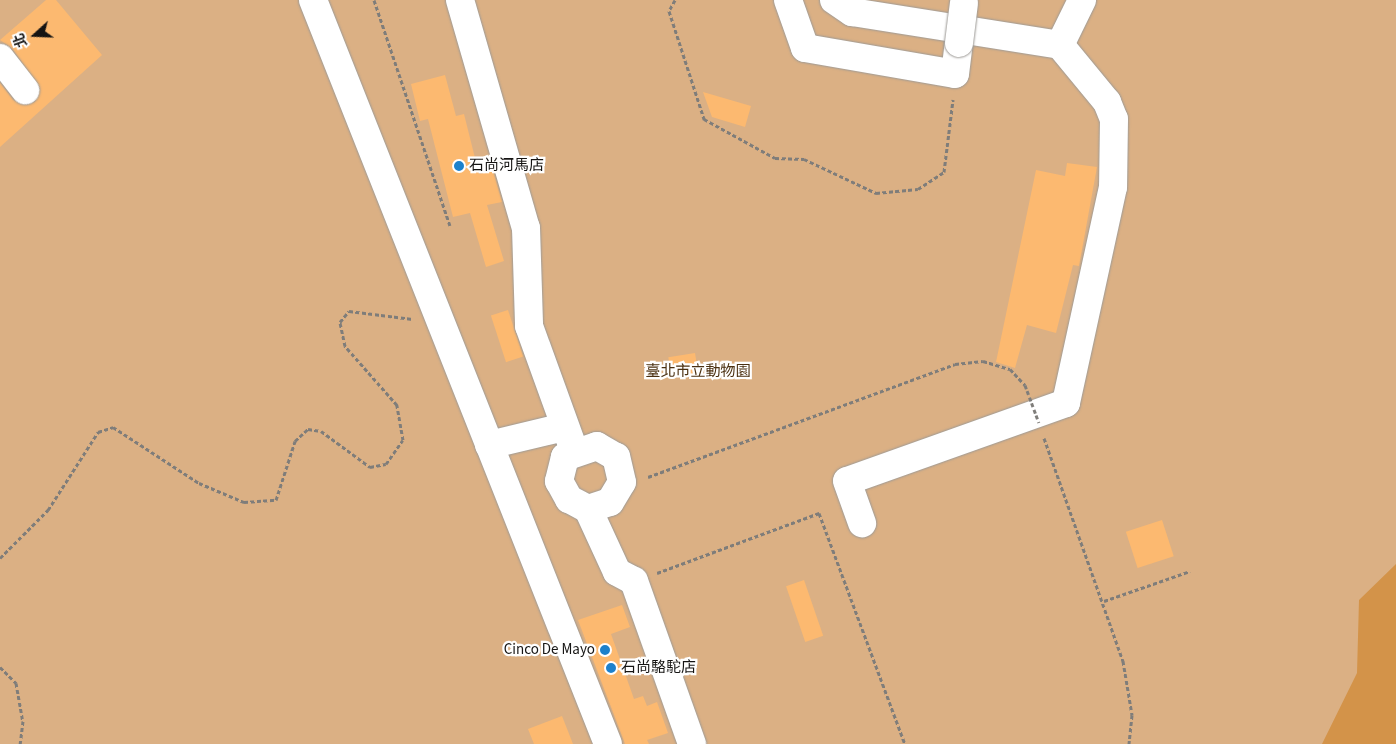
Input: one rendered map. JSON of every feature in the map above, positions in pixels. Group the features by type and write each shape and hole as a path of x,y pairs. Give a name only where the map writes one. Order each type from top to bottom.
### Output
{"street":[{"path":"313,0 608,744"},
{"path":"460,0 526,228 529,326 569,438 560,482 569,500 588,509 617,572 634,582 692,744"},
{"path":"788,0 804,48 955,74 964,2"},
{"path":"834,0 852,12 1060,45 1107,102 1114,119 1113,188 1066,403 847,481 862,523"},
{"path":"1060,45 1082,0"},
{"path":"0,58 26,90"},
{"path":"489,445 569,438 597,446 616,457 622,482 610,502 588,509"}],"path":[{"path":"374,0 450,226"},
{"path":"675,0 668,11 704,119 775,158 804,159 876,193 918,189 944,172 955,74"},
{"path":"0,558 48,510 98,432 113,427 200,483 244,502 276,500 295,441 308,429 321,431 370,467 386,464 403,440 397,406 345,346 340,334 342,315 349,311 441,322"},
{"path":"622,482 652,477 955,364 984,361 1010,369 1025,385 1104,601 1123,661 1132,715 1129,744"},
{"path":"634,582 818,513 905,744"},
{"path":"1104,601 1190,571"},
{"path":"0,667 16,683 23,721 20,744"}],"green space":[{"name":"臺北市立動物園","path":"0,0 1396,0 1396,744 0,744"}],"shaded area":[{"path":"1396,564 1396,744 1322,744 1357,673 1359,600"}],"building":[{"path":"46,0 56,0 102,55 0,147 0,83 13,100 27,105 35,102 40,88 12,48 0,40"},
{"path":"445,75 456,116 464,114 479,174 493,171 502,202 487,205 504,261 486,267 470,213 453,217 428,119 420,121 411,84"},
{"path":"703,92 751,106 745,127 712,117"},
{"path":"1067,163 1097,167 1079,266 1073,265 1056,333 1027,325 1015,368 996,362 1036,170 1065,176"},
{"path":"508,310 523,357 506,362 491,316"},
{"path":"695,353 698,373 671,377 668,357"},
{"path":"1162,520 1174,556 1138,568 1126,532"},
{"path":"804,580 823,636 805,642 786,586"},
{"path":"622,605 630,627 611,634 634,699 643,696 647,706 657,702 668,733 647,740 649,744 625,744 578,620"},
{"path":"562,716 573,744 534,744 528,729"}],"place":[{"name":"石尚河馬店","path":"459,166"},
{"name":"Cinco De Mayo","path":"605,650"},
{"name":"石尚駱駝店","path":"611,668"}]}
